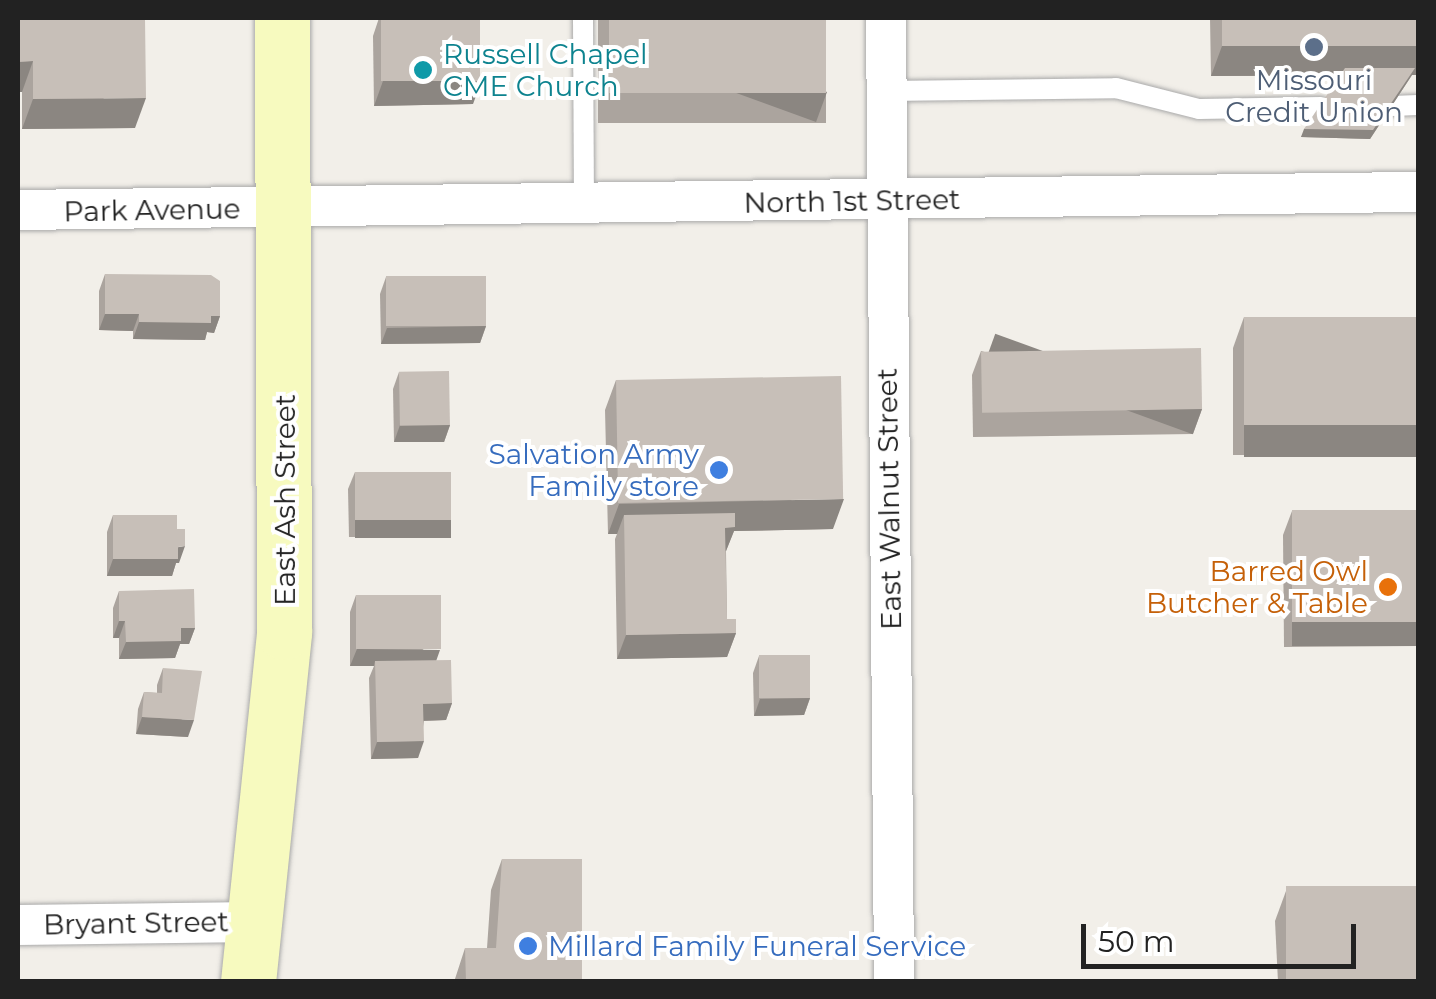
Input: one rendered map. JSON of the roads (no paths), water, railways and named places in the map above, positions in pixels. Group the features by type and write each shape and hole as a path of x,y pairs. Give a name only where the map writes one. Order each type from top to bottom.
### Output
{"street":[{"name":"East Ash Street","path":"248,982 284,632 286,208 282,18"},
{"name":"East Walnut Street","path":"886,18 894,982"},
{"name":"North 1st Street","path":"286,208 1418,192"},
{"name":"Park Avenue","path":"18,210 286,208"},
{"name":"Bryant Street","path":"18,925 255,922"}],"lane":[{"path":"583,18 584,204"},
{"path":"886,91 1116,88 1199,110 1321,106"},
{"path":"1392,106 1418,105"}],"place":[{"name":"Missouri Credit Union","path":"1314,47"},
{"name":"Russell Chapel CME Church","path":"423,70"},
{"name":"Salvation Army Family store","path":"719,470"},
{"name":"Barred Owl Butcher & Table","path":"1388,587"},
{"name":"Millard Family Funeral Service","path":"528,946"}]}
